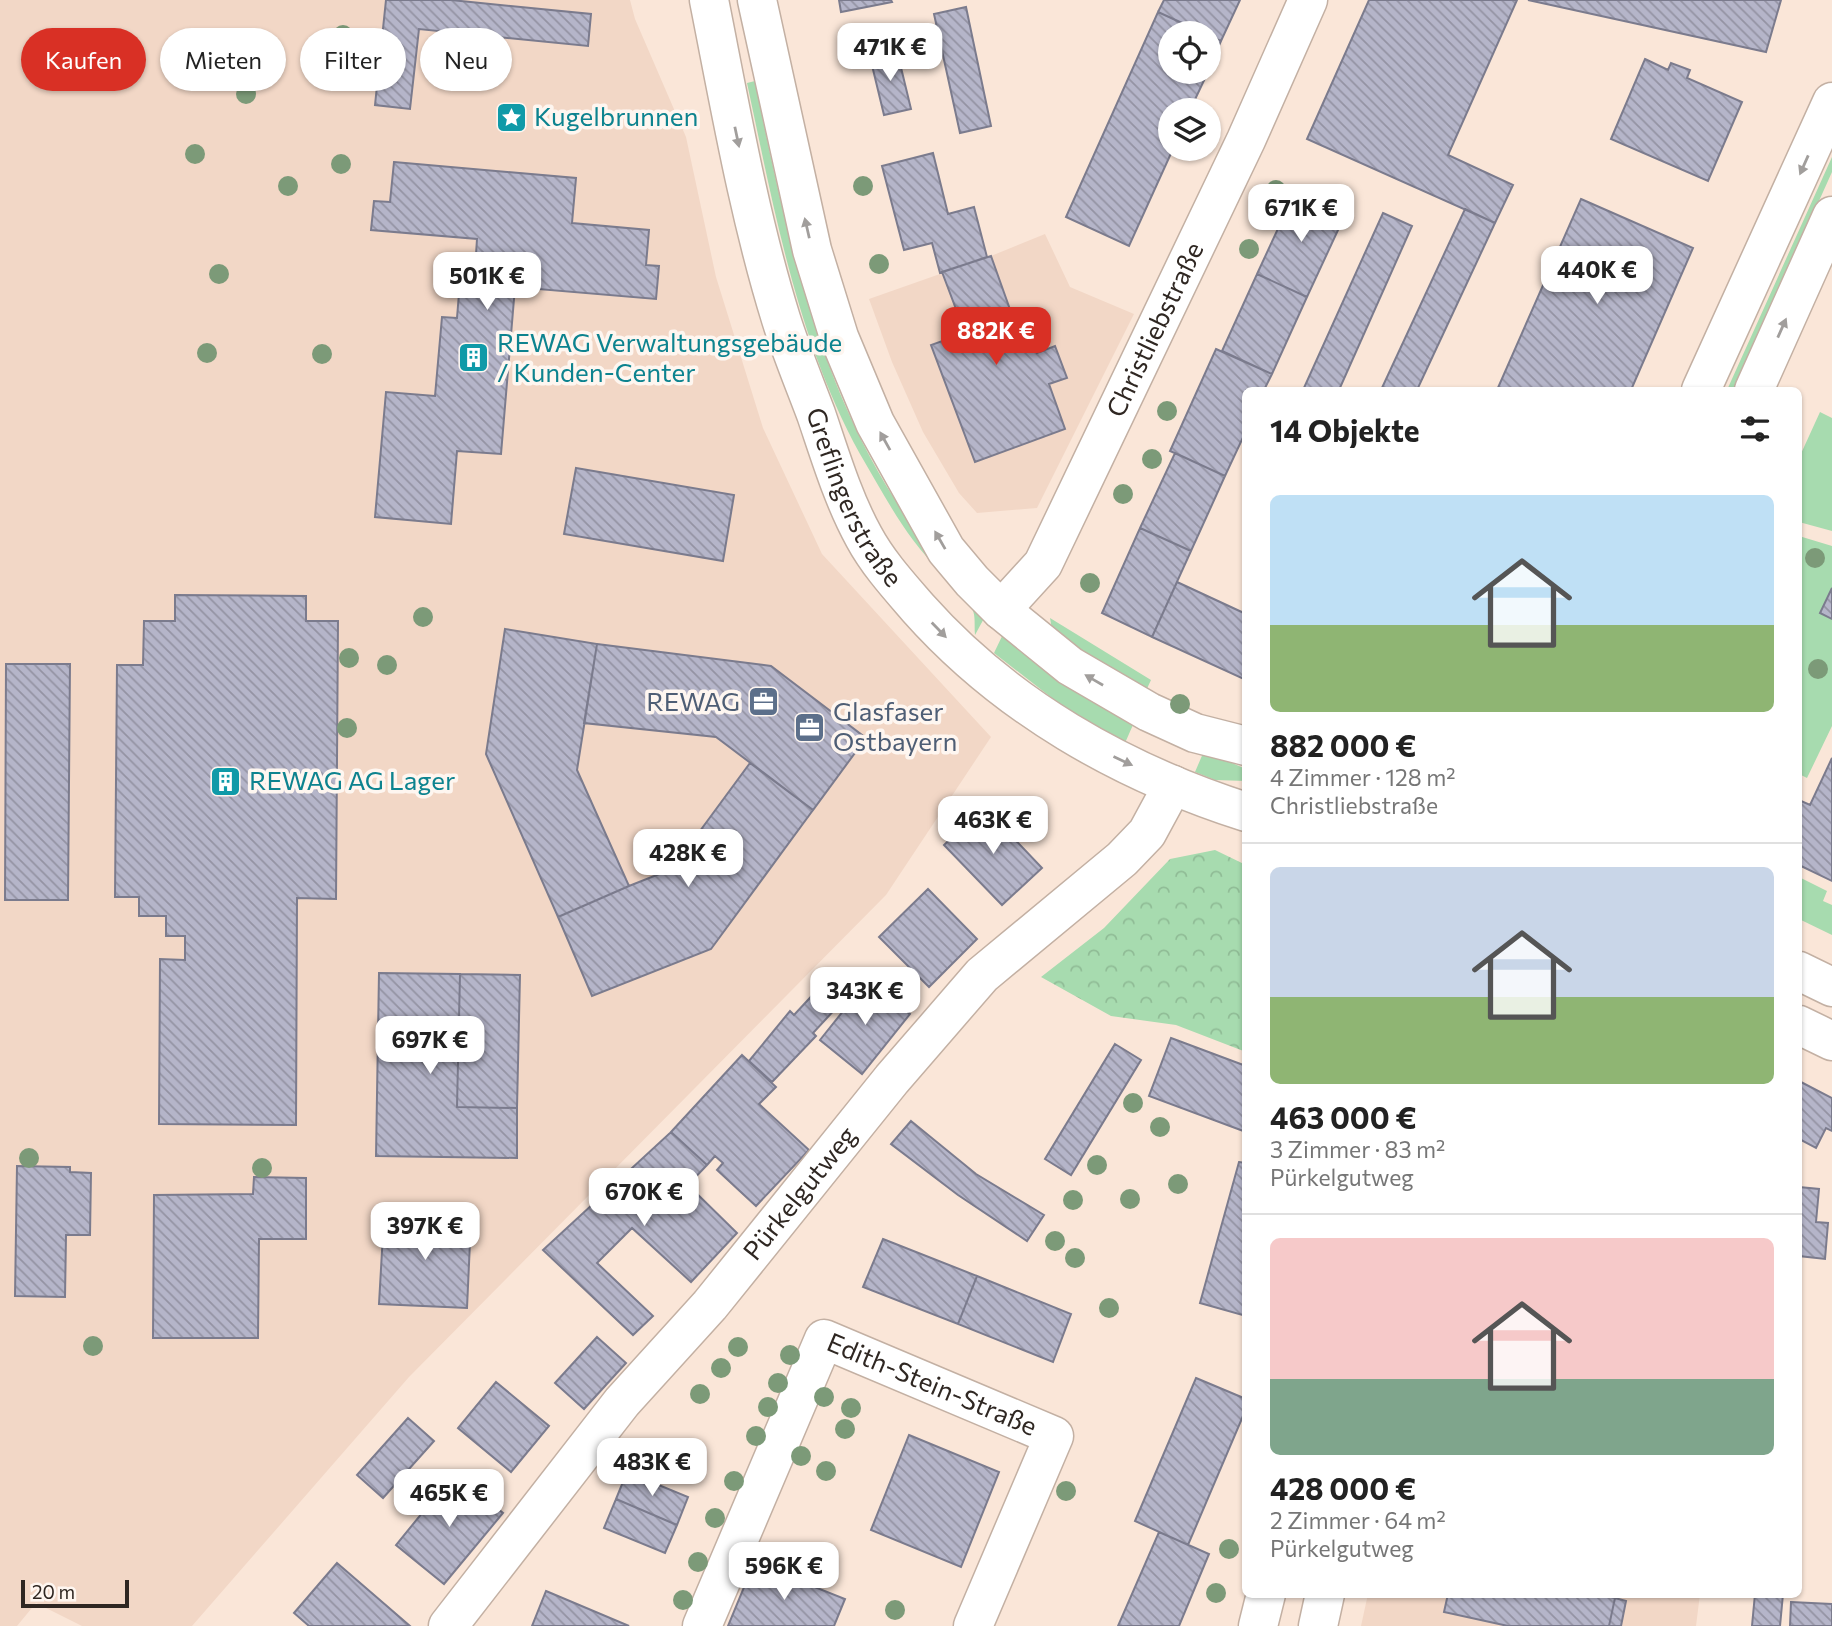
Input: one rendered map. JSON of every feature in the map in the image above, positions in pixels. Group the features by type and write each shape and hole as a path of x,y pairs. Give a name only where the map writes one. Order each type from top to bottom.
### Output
{"street":[{"name":"Greflingerstraße","path":"709,0 746,183 781,320 838,475 864,537 893,579 938,630 1004,690 1043,718 1087,743 1173,785 1242,810"},
{"name":"Greflingerstraße","path":"757,0 812,250 839,337 875,423 946,550 1001,610 1070,666 1147,710 1195,733 1242,746"},
{"name":"Christliebstraße","path":"1001,610 1043,564 1246,140 1308,0"},
{"path":"1702,387 1832,102"},
{"path":"1755,387 1832,216"},
{"name":"Pürkelgutweg","path":"448,1626 622,1402 710,1304 892,1079 973,985 1122,859 1147,833 1173,785"},
{"path":"1802,972 1832,987"},
{"path":"1802,1026 1832,1041"},
{"name":"Edith-Stein-Straße","path":"702,1626 824,1339 1054,1436 973,1626"},
{"path":"1258,1626 1265,1598"},
{"path":"1318,1626 1324,1598"}],"shaded area":[{"path":"0,0 630,0 635,19 686,137 716,277 763,428 822,554 991,737 886,895 409,1377 192,1626 82,1626 36,1603 17,1626 0,1626"},
{"path":"1045,234 1070,287 1134,314 1037,508 977,513 959,493 923,432 892,362 869,299"},
{"path":"1367,1598 1700,1598 1696,1626 1361,1626"}],"green space":[{"path":"755,81 791,244 806,298 844,403 868,453 906,516 988,611 975,635 972,609 920,549 892,509 860,454 820,366 790,273 767,178 747,83"},
{"path":"1832,157 1832,172 1735,387 1728,387"},
{"path":"1820,412 1832,418 1832,531 1802,523 1802,451"},
{"path":"1802,537 1832,546 1832,726 1807,778 1802,776"},
{"path":"1050,618 1151,680 1144,695 1053,635"},
{"path":"1005,630 1136,718 1125,743 1066,709 994,653"},
{"path":"1204,751 1242,767 1242,781 1215,780 1195,772"},
{"path":"1215,850 1242,863 1242,1050 1176,1025 1111,1016 1041,977 1104,928 1170,859"},
{"path":"1802,878 1827,891 1823,901 1832,905 1832,935 1802,920"}],"building":[{"path":"386,0 451,0 591,14 588,46 512,38 512,28 420,28 410,109 375,105 376,91 406,91 406,28 383,28"},
{"path":"839,0 891,0 892,2 841,12"},
{"path":"1164,0 1240,0 1221,41 1221,21 1178,21 1158,12"},
{"path":"1369,0 1517,0 1448,155 1513,185 1495,223 1307,139"},
{"path":"1528,0 1781,0 1766,52"},
{"path":"966,7 991,126 960,133 934,14"},
{"path":"1158,12 1178,21 1158,21 1158,84 1202,84 1196,98 1158,98 1158,161 1168,161 1129,246 1066,217"},
{"path":"897,51 911,109 884,115 870,57"},
{"path":"1645,59 1668,70 1671,63 1690,70 1687,78 1742,102 1708,181 1611,139"},
{"path":"933,153 948,214 974,207 987,257 940,273 932,243 904,250 882,166"},
{"name":"REWAG Verwaltungsgebäude / Kunden-Center","path":"394,162 576,178 572,223 649,230 646,265 659,266 656,299 515,287 501,454 457,451 451,524 375,517 386,392 435,396 442,317 457,318 461,269 475,270 477,239 371,230 374,201 390,202"},
{"path":"1295,192 1345,215 1307,297 1257,274"},
{"path":"1581,199 1693,248 1632,387 1498,387"},
{"path":"1465,209 1495,223 1418,387 1382,387"},
{"path":"1383,213 1412,226 1340,387 1304,387"},
{"path":"991,256 1012,315 1023,311 1037,353 1055,346 1067,378 1049,384 1065,429 975,462 931,345 965,333 942,272"},
{"path":"1257,274 1307,297 1272,374 1222,351"},
{"path":"1216,349 1272,374 1266,387 1242,387 1242,440 1225,476 1170,451"},
{"path":"1175,453 1225,476 1191,551 1140,528"},
{"path":"576,468 734,495 723,561 564,534"},
{"path":"1140,528 1191,551 1152,637 1102,613"},
{"path":"1177,582 1242,612 1242,678 1152,637"},
{"path":"1832,588 1832,619 1820,613"},
{"name":"REWAG AG Lager","path":"175,595 306,596 306,621 338,621 336,899 297,898 296,1125 159,1124 160,959 185,960 185,936 166,936 166,916 139,916 139,897 115,897 117,665 143,665 144,621 175,621"},
{"path":"505,629 597,644 577,770 629,886 558,917 486,754"},
{"path":"597,644 771,666 866,738 813,810 716,737 584,723"},
{"path":"6,664 70,664 68,900 5,900"},
{"path":"1832,758 1832,881 1802,866 1802,801 1810,805"},
{"path":"750,763 813,810 711,949 592,996 558,917 672,869"},
{"path":"984,807 1042,868 1002,905 944,845"},
{"path":"928,889 977,939 929,987 879,937"},
{"path":"379,973 460,974 457,1107 517,1108 517,1158 376,1156"},
{"path":"460,974 520,975 517,1108 457,1107"},
{"path":"868,980 910,1014 862,1074 820,1040"},
{"path":"820,987 839,1005 813,1033 816,1036 772,1082 749,1061 790,1011 794,1015"},
{"path":"1171,1038 1242,1065 1242,1131 1149,1096"},
{"path":"1115,1044 1141,1060 1071,1175 1045,1159"},
{"path":"742,1055 776,1087 759,1104 809,1150 756,1206 717,1170 723,1163 715,1156 707,1165 671,1132"},
{"path":"1802,1083 1832,1098 1832,1131 1826,1128 1816,1148 1802,1141"},
{"path":"911,1121 976,1174 1044,1215 1027,1241 958,1195 891,1144"},
{"path":"671,1132 707,1165 688,1185 737,1233 691,1282 632,1228 597,1263 653,1316 633,1335 543,1250"},
{"path":"1239,1162 1242,1162 1242,1315 1200,1303"},
{"path":"17,1166 70,1167 70,1172 91,1173 90,1235 66,1235 65,1297 15,1296"},
{"path":"254,1177 306,1178 306,1239 259,1239 258,1338 153,1338 154,1195 253,1194"},
{"path":"1802,1187 1819,1189 1816,1222 1828,1223 1825,1259 1802,1256"},
{"path":"384,1216 471,1220 467,1308 379,1304"},
{"path":"883,1239 977,1276 958,1324 863,1287"},
{"path":"977,1276 1071,1314 1053,1362 958,1324"},
{"path":"597,1337 626,1363 584,1409 555,1383"},
{"path":"1196,1378 1242,1397 1242,1418 1188,1545 1135,1521"},
{"path":"496,1382 549,1426 511,1472 458,1428"},
{"path":"408,1418 434,1441 383,1498 357,1475"},
{"path":"909,1435 999,1472 961,1567 871,1530"},
{"path":"627,1472 688,1497 677,1525 616,1499"},
{"path":"454,1474 503,1513 444,1584 396,1545"},
{"path":"616,1499 677,1525 665,1553 604,1528"},
{"path":"1159,1532 1209,1554 1179,1626 1118,1626"},
{"path":"337,1563 410,1626 309,1626 294,1613"},
{"path":"754,1563 845,1599 834,1626 728,1626"},
{"path":"546,1591 629,1626 532,1626"},
{"path":"1447,1598 1615,1598 1609,1626 1508,1626 1444,1612"},
{"path":"1615,1598 1626,1601 1621,1626 1609,1626"},
{"path":"1755,1598 1783,1598 1780,1626 1752,1626"},
{"path":"1791,1602 1832,1604 1832,1626 1790,1626"}],"place":[{"name":"Kugelbrunnen","path":"511,117"},
{"name":"REWAG Verwaltungsgebäude / Kunden-Center","path":"474,358"},
{"name":"REWAG","path":"763,702"},
{"name":"Glasfaser Ostbayern","path":"810,727"},
{"name":"REWAG AG Lager","path":"226,781"}]}
